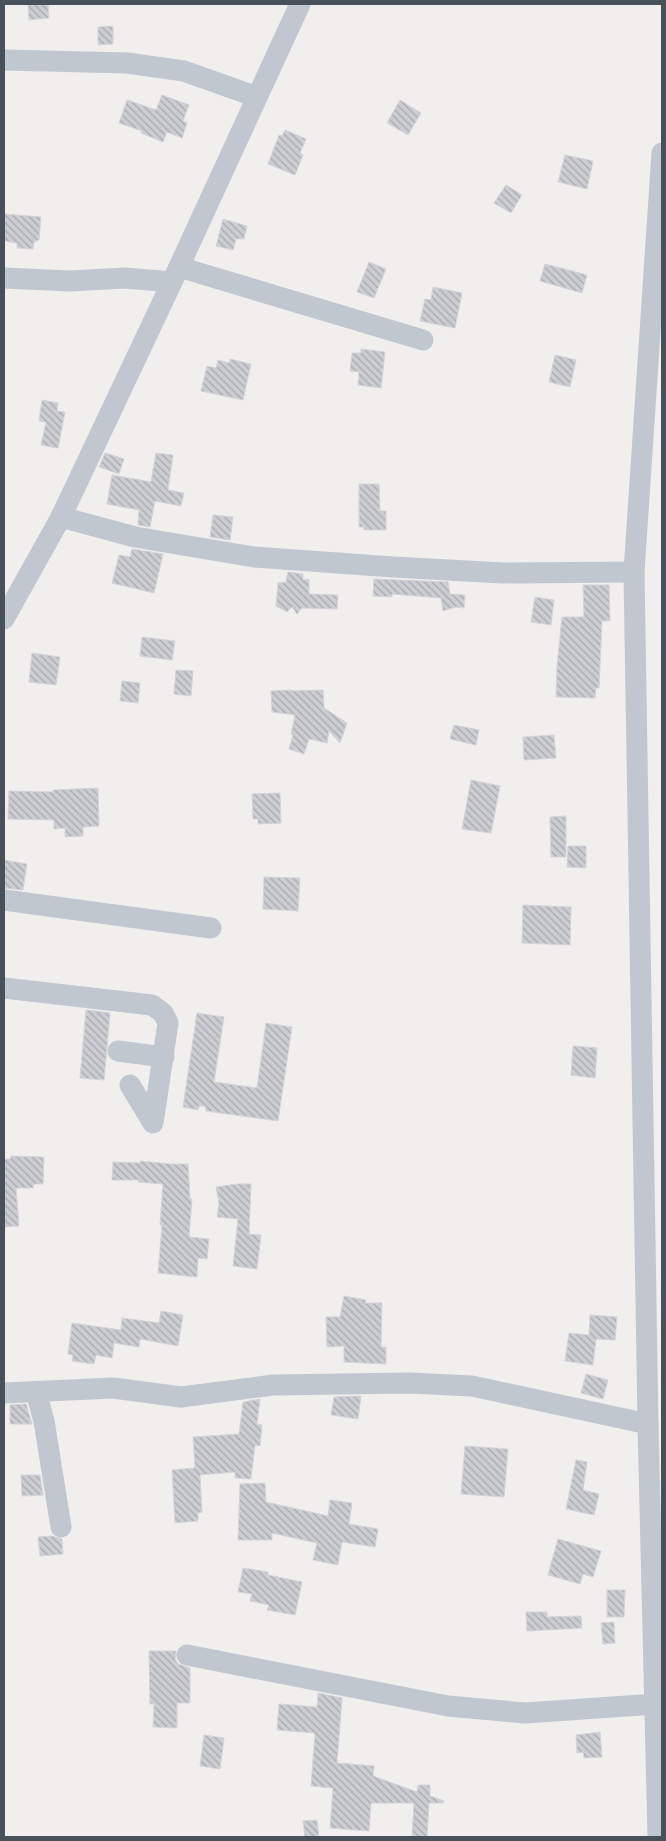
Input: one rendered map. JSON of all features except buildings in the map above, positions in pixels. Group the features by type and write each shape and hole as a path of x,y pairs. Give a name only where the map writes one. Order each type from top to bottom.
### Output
{"street":[{"path":"4,619 61,517 176,274 300,4"},
{"path":"4,60 127,63 184,71 257,97"},
{"path":"658,1837 656,1530 648,1424 653,1200 634,572 662,153"},
{"path":"4,278 70,281 176,274 423,340"},
{"path":"61,517 135,537 254,557 503,573 634,572"},
{"path":"4,900 211,928"},
{"path":"4,988 152,1005 163,1014 168,1023 153,1123 130,1084"},
{"path":"118,1051 164,1057"},
{"path":"4,1393 113,1388 180,1397 273,1385 410,1383 472,1386 648,1424"},
{"path":"36,1392 44,1422 61,1527"},
{"path":"187,1655 448,1706 526,1713 656,1704"}]}
